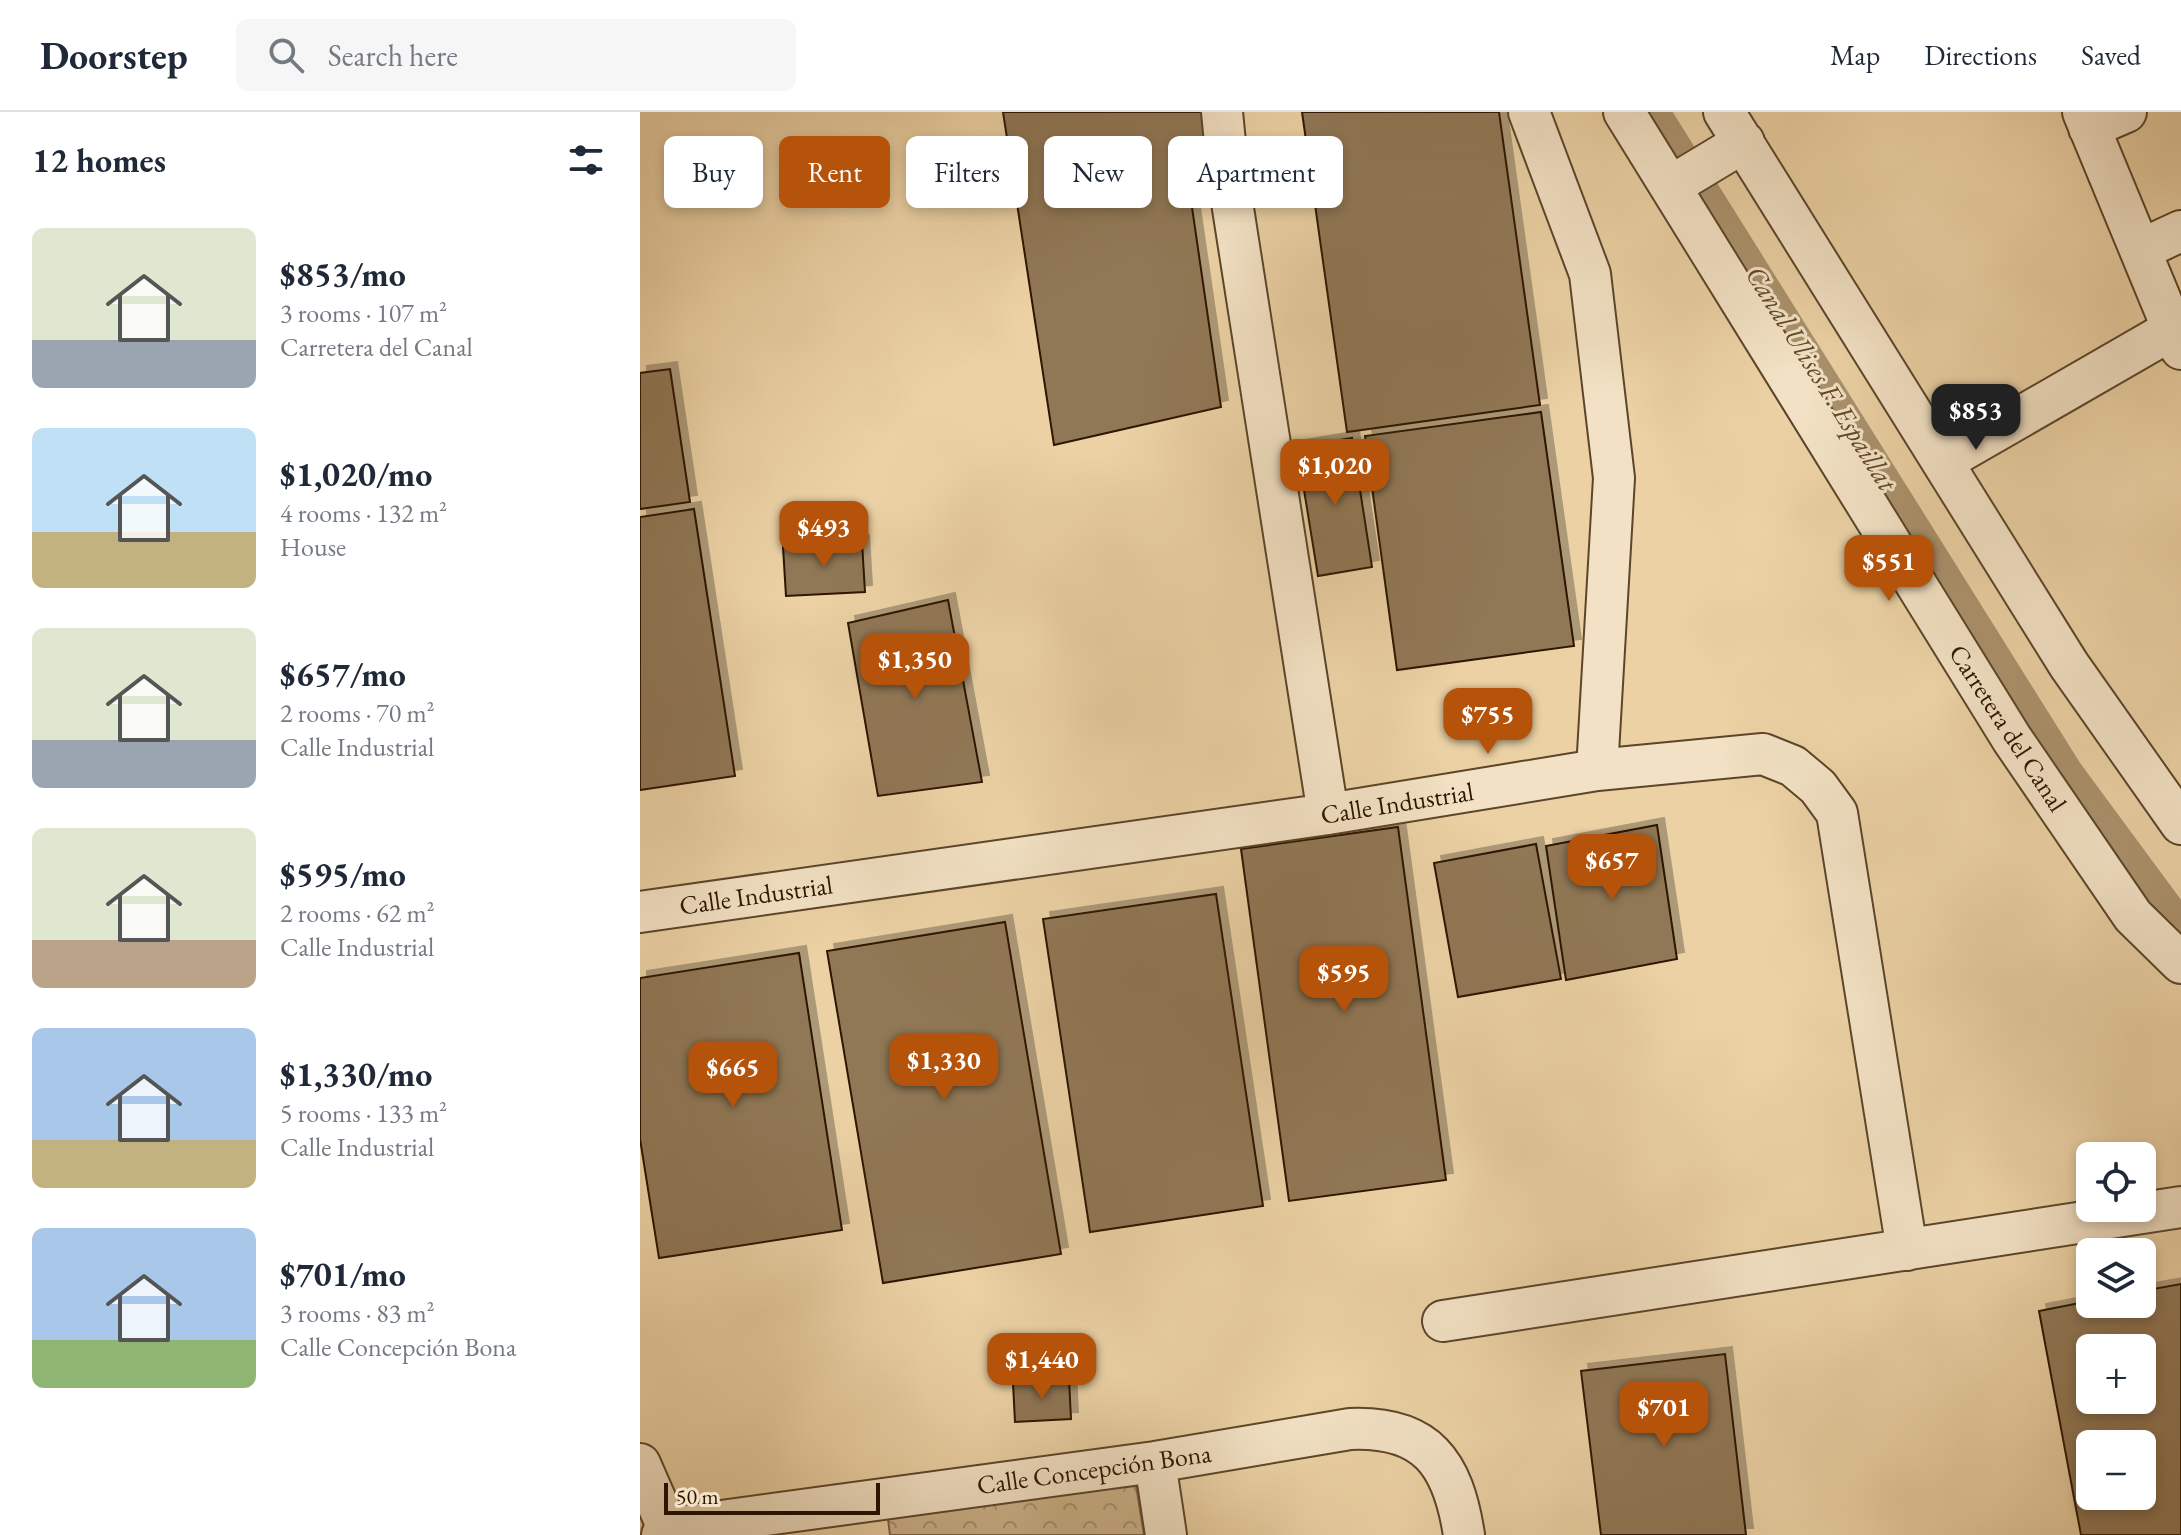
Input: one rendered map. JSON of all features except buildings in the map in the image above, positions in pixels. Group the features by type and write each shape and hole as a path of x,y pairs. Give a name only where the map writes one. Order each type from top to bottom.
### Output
{"street":[{"path":"1222,112 1229,183 1328,814"},
{"path":"1529,112 1590,274 1614,478 1597,770"},
{"name":"Carretera del Canal","path":"1624,112 1677,182 2012,739 2133,916 2181,963"},
{"path":"1944,461 2177,339 2086,120 2126,112"},
{"path":"1677,182 1729,137 1944,461 2069,665 2181,824"},
{"path":"2140,250 2181,231"},
{"name":"Calle Industrial","path":"640,912 1328,814 1597,770 1763,754 1793,766 1810,780 1837,813 1907,1250"},
{"path":"1443,1321 2181,1207"},
{"name":"Calle Concepción Bona","path":"668,1533 875,1518 1155,1462 1350,1429 1380,1428 1410,1436 1441,1461 1458,1494 1464,1535"},
{"path":"1155,1462 1166,1535"},
{"path":"640,1464 668,1533"}],"green space":[{"path":"1135,1479 1144,1535 890,1535 888,1519"}],"waterway":[{"name":"Canal Ulises F. Espaillat","path":"1655,112 2068,772 2170,910 2181,918"}]}
